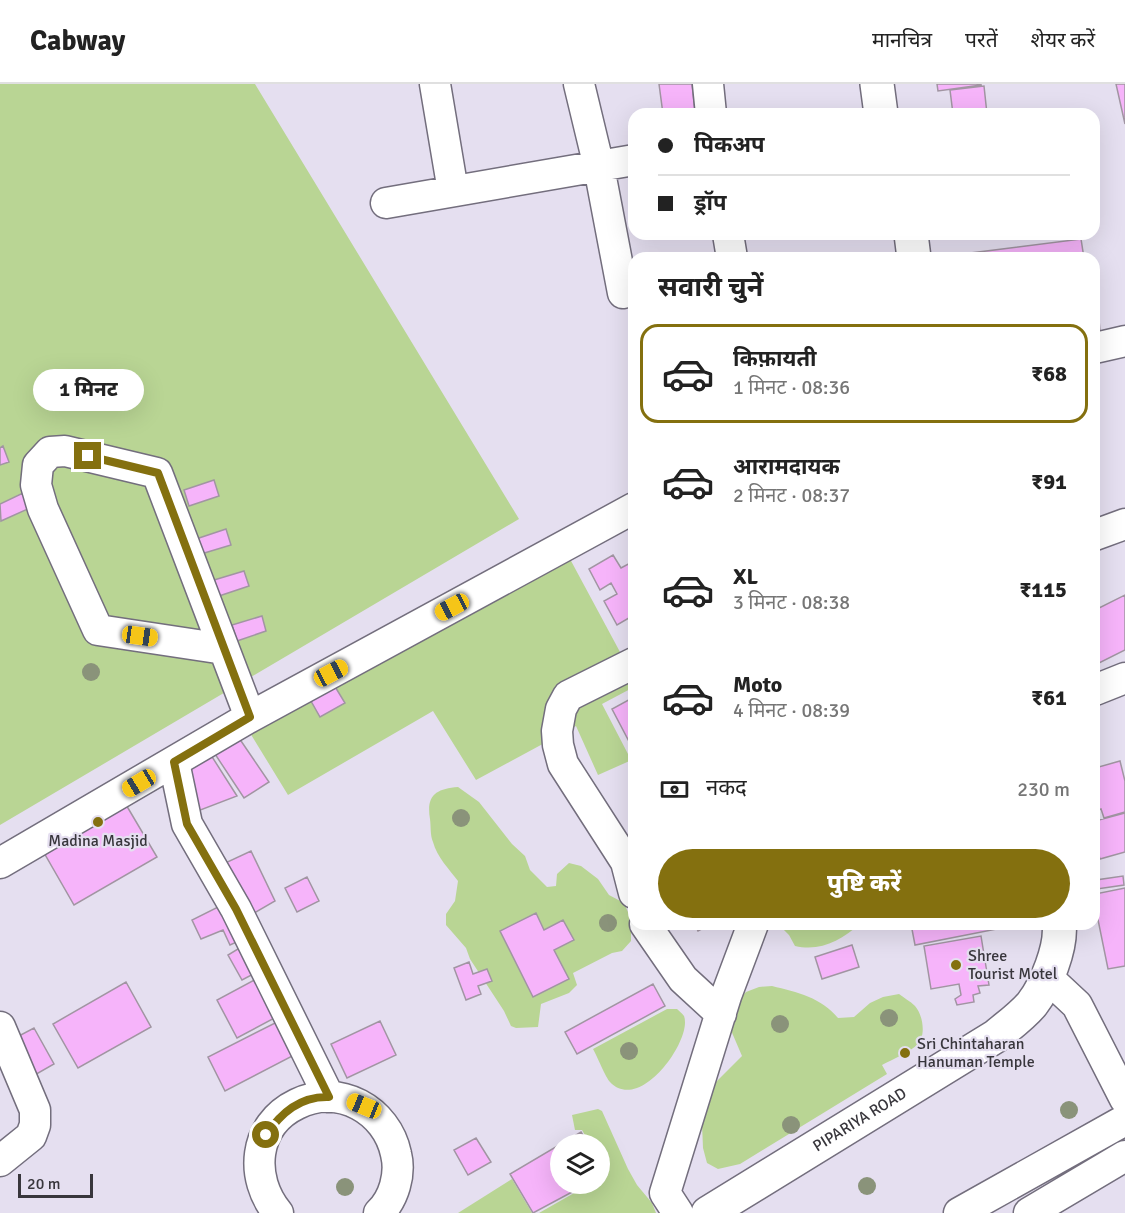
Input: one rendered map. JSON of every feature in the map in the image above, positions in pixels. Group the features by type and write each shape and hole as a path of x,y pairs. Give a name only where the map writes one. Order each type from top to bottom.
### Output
{"main road":[{"path":"878,84 880,108"},
{"path":"892,84 895,108"},
{"path":"1010,1023 1020,996 1034,975 1042,950 1043,930"},
{"name":"PIPARIYA ROAD","path":"708,1213 996,1036 1032,1004 1047,977 1056,954 1060,930"}],"street":[{"path":"435,84 453,191"},
{"path":"579,84 599,167 623,293"},
{"path":"708,84 710,108"},
{"path":"386,203 628,161"},
{"path":"1100,347 1125,341"},
{"path":"224,649 98,630 43,509 36,485 38,465 50,452 65,451 158,473 250,717"},
{"path":"0,864 250,717 628,511"},
{"path":"1100,533 1125,524"},
{"path":"628,666 568,696 561,709 557,731 563,764 626,862 628,870"},
{"path":"1100,688 1125,678"},
{"path":"174,762 187,824 236,909 329,1097"},
{"path":"648,930 675,988 721,1014"},
{"path":"678,1213 665,1192 721,1014 751,930"},
{"path":"1047,977 1077,1005 1125,1100"},
{"path":"0,1027 35,1110 35,1125 31,1136 0,1161"},
{"path":"278,1213 268,1200 260,1179 259,1157 266,1135 279,1117 297,1104 319,1097 343,1098 364,1106 382,1121 394,1141 398,1164 395,1187 378,1213"},
{"path":"959,1213 1125,1120"},
{"path":"1029,1213 1125,1156"}],"green space":[{"path":"0,84 255,84 519,519 0,825"},
{"path":"570,559 628,667 628,690 602,704 628,754 628,762 598,775 576,726 476,780 433,711 288,795 247,728"},
{"path":"458,787 479,802 512,844 525,856 530,870 547,887 556,886 557,874 569,863 581,866 598,879 609,895 624,903 628,912 628,930 631,930 631,941 622,951 612,953 573,973 577,985 569,993 541,1004 538,1027 516,1028 511,1026 504,1011 470,959 466,948 446,925 446,914 455,901 458,881 437,853 432,839 429,811 431,799 444,789"},
{"path":"784,930 852,930 830,943 813,947 795,946"},
{"path":"772,986 800,993 817,1001 838,1018 854,1017 870,1003 883,997 899,994 918,1010 923,1026 922,1037 912,1049 882,1065 887,1074 740,1164 718,1169 707,1163 703,1148 702,1124 714,1084 742,1056 730,1028 736,1002 746,992 759,987"},
{"path":"667,1009 677,1009 684,1016 685,1027 680,1041 662,1070 649,1081 635,1088 622,1089 610,1082 593,1049"},
{"path":"598,1109 602,1111 628,1169 637,1185 652,1203 656,1213 539,1213 572,1194 610,1194 610,1134 584,1134 582,1130 575,1130 572,1115"},
{"path":"512,1179 532,1213 458,1213"}],"building":[{"path":"659,84 692,84 695,108 662,108"},
{"path":"937,84 981,84 981,85 938,91"},
{"path":"1116,84 1125,84 1125,124"},
{"path":"984,86 986,108 952,108 950,90"},
{"path":"1081,240 1083,252 979,252"},
{"path":"3,446 9,462 0,465 0,448"},
{"path":"214,480 219,496 189,506 184,490"},
{"path":"23,493 30,508 1,521 0,504"},
{"path":"226,529 231,545 201,554 196,539"},
{"path":"613,555 621,568 628,564 628,619 617,625 604,601 617,594 611,583 600,590 589,569"},
{"path":"244,571 249,586 219,596 214,580"},
{"path":"1125,595 1125,650 1100,662 1100,608"},
{"path":"262,616 266,631 237,641 232,625"},
{"path":"331,680 345,703 320,717 307,694"},
{"path":"628,700 628,739 612,709"},
{"path":"239,738 269,782 244,798 215,754"},
{"path":"209,752 237,796 190,814 184,766"},
{"path":"1120,761 1125,781 1125,812 1104,818 1100,809 1100,767"},
{"path":"125,803 157,857 74,905 43,851"},
{"path":"1125,813 1125,852 1100,859 1100,820"},
{"path":"251,851 275,901 249,916 223,864"},
{"path":"1123,876 1124,885 1100,889 1100,879"},
{"path":"307,877 319,901 297,912 285,888"},
{"path":"1125,888 1125,966 1108,969 1100,930 1100,893"},
{"path":"222,905 239,941 230,945 223,930 201,939 192,920"},
{"path":"536,913 544,930 563,920 574,940 554,950 569,979 533,997 500,931"},
{"path":"912,930 992,930 915,945"},
{"name":"Shree Tourist Motel","path":"981,936 989,985 978,986 980,993 973,995 974,1002 957,1005 955,999 961,995 959,984 931,989 924,946"},
{"path":"246,944 261,970 242,980 228,955"},
{"path":"852,945 859,967 822,979 815,957"},
{"path":"469,962 473,974 487,969 492,981 478,986 481,994 466,1000 454,968"},
{"path":"260,977 280,1015 237,1038 217,1000"},
{"path":"126,982 151,1027 78,1068 53,1024"},
{"path":"653,984 665,1006 577,1054 565,1032"},
{"path":"285,1018 302,1051 225,1091 208,1057"},
{"path":"380,1021 396,1055 347,1078 331,1044"},
{"path":"34,1028 54,1064 33,1076 13,1039"},
{"path":"476,1138 491,1162 468,1175 454,1150"},
{"path":"550,1150 550,1194 568,1194 533,1213 510,1174"}],"place":[{"name":"Madina Masjid","path":"98,822"},
{"name":"Shree Tourist Motel","path":"956,965"},
{"name":"Sri Chintaharan Hanuman Temple","path":"905,1053"}],"route":[{"path":"88,456 158,473 250,717 174,762 187,824 236,909 329,1097 319,1097 297,1104 279,1117 266,1135"}]}
